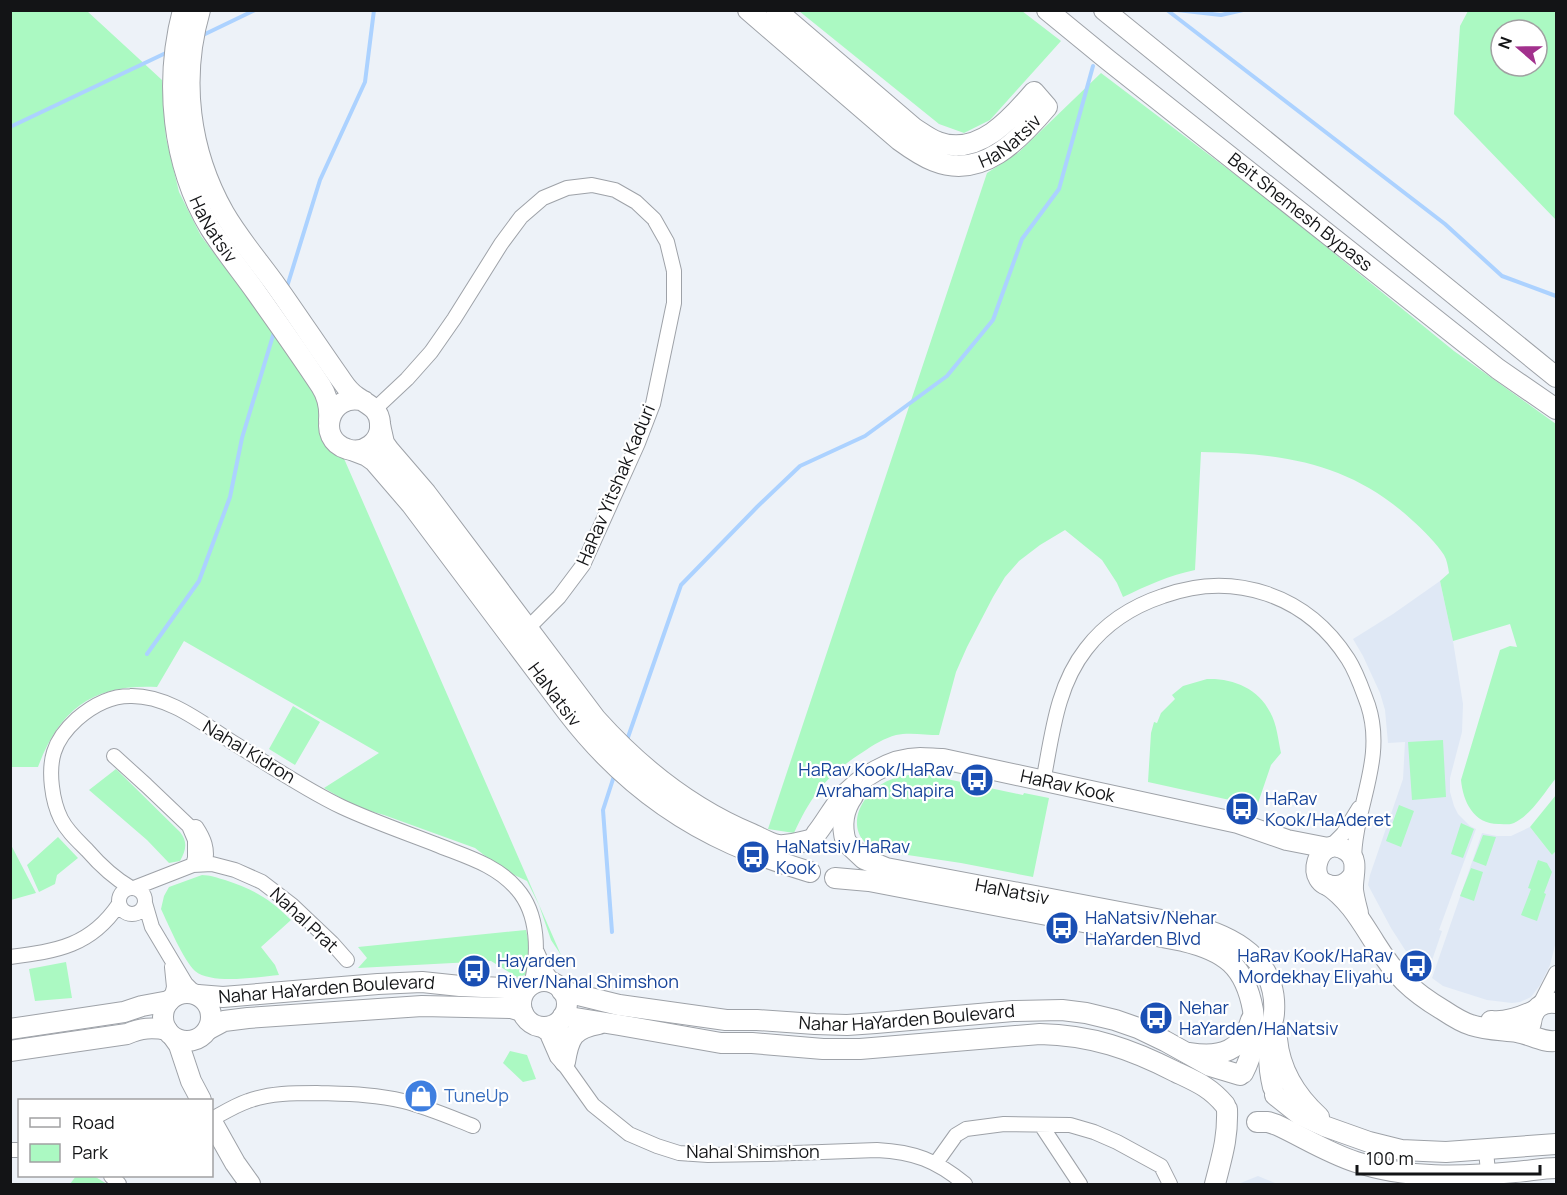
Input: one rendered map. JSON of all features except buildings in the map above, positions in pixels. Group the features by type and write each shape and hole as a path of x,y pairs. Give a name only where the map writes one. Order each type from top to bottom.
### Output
{"street":[{"name":"HaNatsiv","path":"183,10 173,70 174,110 180,151 192,190 210,227 321,386 328,400 329,420"},
{"name":"HaNatsiv","path":"200,10 189,66 190,104 195,142 207,178 225,214 248,248 344,383 373,412 389,450 426,493 597,720 628,752 663,783 724,821 778,845 802,842 813,837"},
{"name":"HaNatsiv","path":"748,10 899,140 936,162 953,165 983,162 997,155 1023,135 1047,107 1034,92 1010,118 988,136 964,145 940,143 914,128 776,10"},
{"name":"Beit Shemesh Bypass","path":"1047,10 1498,369 1557,409"},
{"name":"Beit Shemesh Bypass","path":"1104,10 1557,377"},
{"name":"HaRav Yitshak Kaduri","path":"373,412 407,379 430,352 514,226 543,198 567,188 592,185 615,190 636,202 654,219 667,242 674,271 674,303 653,404 589,555 565,590 547,610 526,627"},
{"path":"351,399 373,412 377,437 372,444 354,451 342,447 333,439 329,420 332,412 340,403 351,399"},
{"name":"HaNatsiv","path":"354,451 374,461 411,504 574,722 613,764 662,804 703,830 755,854 810,872"},
{"path":"1043,782 1067,680 1094,639 1130,610 1153,599 1180,589 1230,585 1263,592 1287,602 1325,630 1356,674 1370,714 1373,756 1365,799 1359,824 1354,867 1349,881 1344,885 1335,886 1321,878 1316,863 1318,857 1343,834 1365,799"},
{"name":"Nahal Kidron","path":"124,907 104,869 69,832 61,819 52,790 53,754 65,732 90,709 120,697 142,697 168,704 181,711 341,807 482,862 498,872 524,897 532,915 536,949 535,968 529,987"},
{"path":"10,957 69,946 120,914 124,907 123,891 199,864 195,858 193,835 189,826 114,756"},
{"name":"HaRav Kook","path":"813,837 847,792 884,766 919,758 943,759 1238,823 1303,844 1329,848"},
{"name":"HaRav Kook","path":"847,843 843,824 846,808 866,778"},
{"path":"825,832 832,833 839,835 847,843 851,853 850,864 844,873 835,878 823,879 810,872 804,859 804,851 813,837 825,832"},
{"name":"HaRav Kook","path":"1271,835 1297,853 1342,897 1360,918 1382,954 1401,979 1422,998 1472,1025 1519,1032 1548,1040"},
{"name":"HaNatsiv","path":"847,843 864,859 886,868 1188,924 1205,928 1236,942 1260,963 1275,999 1268,1058 1274,1091"},
{"path":"1329,848 1336,847 1350,853 1354,867"},
{"name":"Nahal Prat","path":"199,864 235,870 262,882 292,905 347,960"},
{"name":"HaRav Kook","path":"1354,867 1353,892 1360,918"},
{"name":"Nahal Kidron","path":"104,869 133,888"},
{"name":"HaNatsiv","path":"835,878 869,881 1196,944 1210,949 1222,955 1242,974 1252,999 1254,1041 1251,1056 1241,1074"},
{"path":"124,907 140,911 152,886 158,880"},
{"path":"133,888 140,891 145,901 152,927"},
{"path":"124,907 152,927 186,984 205,1000 211,1010 211,1022 197,1051 196,1070 200,1098"},
{"name":"Nahal Kidron","path":"536,949 546,972 559,987"},
{"path":"169,954 174,990 163,1014 163,1021 179,1045 191,1081 200,1098"},
{"path":"1548,1040 1536,1034 1531,1023 1532,1017 1543,1007 1557,973"},
{"path":"544,981 559,987 566,1004 562,1018 553,1024 540,1026 528,1018 521,999 529,987 544,981"},
{"name":"Nahar HaYarden Boulevard","path":"197,994 223,997 422,982 460,986 529,987"},
{"name":"Nahar HaYarden Boulevard","path":"559,987 619,1005 726,1020 814,1024 876,1023 1013,1011 1062,1010 1086,1013 1115,1020 1152,1034 1210,1066 1241,1074"},
{"path":"10,1029 124,1012 170,1000 182,993 197,994"},
{"name":"Nahar HaYarden Boulevard","path":"205,1033 225,1021 248,1018 422,1006 511,1008 521,1011 528,1018"},
{"name":"HaRav Kook","path":"1448,1014 1497,1021 1517,1018 1543,1007"},
{"path":"1188,1053 1213,1055 1229,1051 1238,1044 1248,1030 1252,1009"},
{"path":"1274,1016 1280,1056 1287,1079 1311,1109 1342,1131"},
{"name":"Nahal Shimshon","path":"528,1018 547,1034 557,1057 565,1064 593,1105 629,1134 657,1146 679,1153 708,1155 877,1150 911,1154 936,1163 965,1185"},
{"name":"Nahar HaYarden Boulevard","path":"562,1018 609,1023 721,1043 752,1043 823,1049 860,1049 992,1037 1064,1034 1108,1043 1155,1061 1212,1090 1226,1107"},
{"name":"Nahal Shimshon","path":"562,1018 565,1064"},
{"path":"565,1064 569,1040 573,1035 586,1027 609,1023"},
{"path":"10,1051 127,1034 139,1029 150,1028 186,1041 194,1040 205,1033"},
{"path":"1215,1185 1227,1128 1224,1097 1232,1079 1241,1074 1254,1073 1262,1076 1274,1091 1300,1114 1324,1126 1369,1142 1401,1150 1446,1152 1557,1144"},
{"path":"1222,1160 1253,1123 1264,1119 1272,1111 1275,1103 1274,1091"},
{"path":"213,1120 248,1101 265,1097 290,1093 342,1094 375,1096 402,1101 429,1108 473,1126"},
{"path":"1226,1107 1237,1120 1253,1123 1268,1122 1277,1125 1335,1154 1378,1168 1420,1175 1489,1179 1557,1168"},
{"path":"213,1123 250,1185"},
{"path":"936,1163 956,1135 966,1129 1004,1124 1070,1125 1117,1142 1161,1166 1170,1185"},
{"path":"1041,1125 1080,1185"},
{"path":"1486,1150 1489,1179"}],"shaded area":[{"path":"1440,581 1463,704 1462,732 1450,778 1450,792 1458,814 1476,829 1439,930 1442,931 1427,975 1409,956 1368,885 1403,779 1405,742 1388,743 1385,710 1380,693 1353,639"},
{"path":"1530,827 1552,855 1556,851 1556,941 1550,965 1540,985 1531,997 1512,1003 1487,1000 1443,986 1432,978 1482,833 1511,836"},
{"path":"1258,1176 1276,1184 1238,1184"}],"green space":[{"path":"10,11 87,11 162,80 166,138 179,192 201,236 318,391 342,454 561,955 551,940 539,905 527,881 502,869 475,848 356,807 324,788 379,753 184,641 157,687 135,687 97,695 69,715 57,729 38,767 11,767"},
{"path":"799,11 1022,11 1061,41 990,120 964,133 939,124"},
{"path":"1468,11 1556,11 1556,220 1454,114 1460,26"},
{"path":"1101,73 1270,201 1454,351 1556,424 1556,778 1532,809 1514,823 1483,821 1467,804 1461,780 1500,650 1510,646 1517,647 1510,624 1453,641 1440,581 1449,573 1444,555 1413,521 1389,501 1365,486 1340,474 1288,459 1201,452 1195,570 1167,578 1123,597 1102,560 1065,530 1040,545 1019,561 1005,577 993,597 956,672 939,735 901,734 879,742 850,760 830,777 814,796 794,833 768,829 987,173 1019,152"},
{"path":"1207,679 1226,680 1251,691 1265,704 1276,727 1281,753 1271,765 1257,806 1148,782 1151,733 1154,722 1157,723 1161,713 1175,699 1172,695 1183,686"},
{"path":"293,706 320,722 295,765 269,749"},
{"path":"1443,740 1446,797 1412,800 1408,742"},
{"path":"116,769 180,832 185,846 180,861 169,863 147,840 89,790"},
{"path":"918,774 1049,798 1033,877 881,851 869,846 858,829 857,819 865,800 872,791 886,782"},
{"path":"1556,795 1556,851 1552,855 1530,827"},
{"path":"1399,805 1414,811 1401,847 1386,841"},
{"path":"1461,823 1474,829 1463,858 1451,854"},
{"path":"1483,835 1496,837 1486,866 1473,861"},
{"path":"58,837 78,858 57,875 55,884 39,892 27,865"},
{"path":"10,843 36,893 11,900 10,900"},
{"path":"1538,860 1547,863 1552,872 1537,921 1521,915 1531,889 1528,888"},
{"path":"1471,868 1483,872 1474,901 1460,896"},
{"path":"202,875 225,880 253,891 276,906 291,920 261,947 275,965 279,975 212,978 195,971 191,966 176,942 161,909 169,887"},
{"path":"526,930 530,958 525,975 517,977 491,961 358,968 367,958 358,947"},
{"path":"66,962 72,998 35,1001 29,969"},
{"path":"510,1051 527,1055 536,1079 523,1082 503,1063"},
{"path":"75,1177 96,1177 107,1184 70,1184"}],"waterway":[{"path":"201,36 255,10"},
{"path":"286,290 320,180 365,82 374,10"},
{"path":"1167,10 1445,224 1502,276 1556,296"},
{"path":"1177,10 1221,15 1243,10"},
{"path":"10,127 170,51"},
{"path":"627,740 681,585 800,466 865,436 947,376 993,320 1022,239 1059,189 1093,66"},
{"path":"147,654 199,581 230,497 242,438 275,329"},
{"path":"612,932 603,810 615,773"}],"place":[{"name":"HaRav Kook/HaRav Avraham Shapira","path":"977,780"},
{"name":"HaRav Kook/HaAderet","path":"1242,809"},
{"name":"HaNatsiv/HaRav Kook","path":"753,857"},
{"name":"HaNatsiv/Nehar HaYarden Blvd","path":"1062,928"},
{"name":"HaRav Kook/HaRav Mordekhay Eliyahu","path":"1416,966"},
{"name":"Hayarden River/Nahal Shimshon","path":"474,971"},
{"name":"Nehar HaYarden/HaNatsiv","path":"1156,1018"},
{"name":"TuneUp","path":"421,1096"}]}
